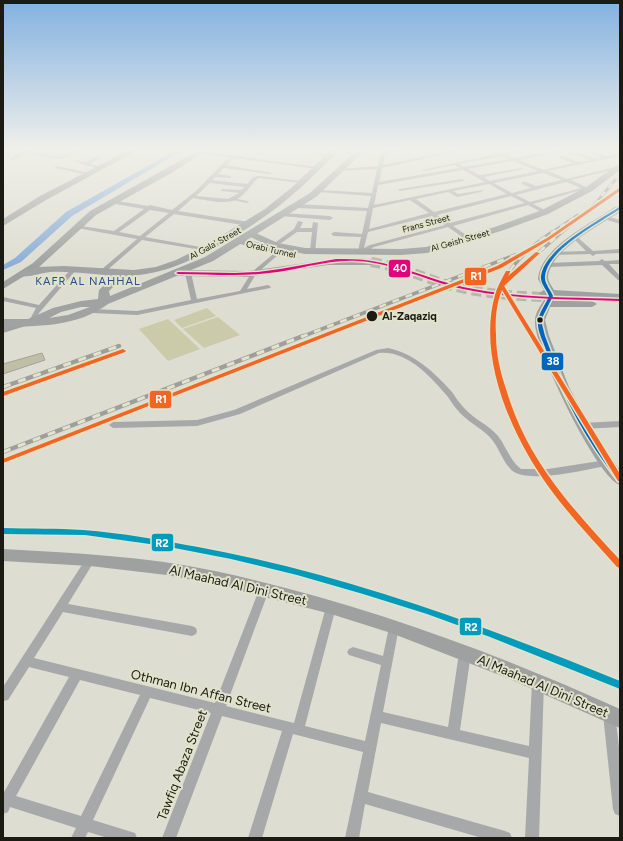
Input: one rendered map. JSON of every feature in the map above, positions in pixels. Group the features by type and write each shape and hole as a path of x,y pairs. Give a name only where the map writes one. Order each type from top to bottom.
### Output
{"highway":[{"name":"Al Gala' Street","path":"104,302 162,279 183,273 210,259 239,241 268,211 294,189"},
{"path":"306,189 313,193 318,191"},
{"path":"313,189 318,191"},
{"name":"Al Gala' Street","path":"23,274 48,268 103,272 141,272 166,267 282,215 318,191"},
{"path":"104,302 104,290 119,276 120,272"},
{"path":"141,272 137,276 138,279 162,279"},
{"path":"3,323 32,321 49,322 61,320 92,311 104,302"},
{"path":"32,321 57,310 81,304 104,302"}],"main road":[{"path":"3,223 59,189"},
{"path":"3,286 45,258 77,226 93,213 135,189"},
{"name":"Al Geish Street","path":"279,248 313,251 363,249 414,251 432,248 506,227 545,212 587,189"},
{"path":"620,208 576,237 555,254 543,276 547,296 541,313 541,330 559,380 582,426 606,463 620,480"},
{"path":"250,229 279,248"},
{"name":"Orabi Tunnel","path":"183,273 254,273 335,260 373,260 352,256 298,256 279,248 239,241"},
{"path":"547,296 620,291"},
{"path":"547,296 620,297"},
{"path":"547,296 620,300"},
{"path":"547,296 620,304"},
{"path":"3,330 32,321"},
{"name":"Al Maahad Al Dini Street","path":"3,555 90,560 167,569 214,577 331,607 394,627 466,653 538,681 614,717"}],"street":[{"path":"103,272 142,237 201,189"},
{"path":"233,200 245,189"},
{"path":"363,249 376,189"},
{"path":"400,201 400,190 404,189"},
{"path":"297,206 371,208 459,189"},
{"path":"501,189 545,212"},
{"path":"334,234 365,234 433,214 532,189"},
{"name":"Frans Street","path":"363,249 528,203 586,189"},
{"path":"223,190 242,192"},
{"path":"318,191 374,195"},
{"path":"450,191 457,196 481,191"},
{"path":"193,197 247,202"},
{"path":"412,199 466,238"},
{"path":"112,202 174,211 250,229"},
{"path":"116,232 150,207"},
{"path":"282,215 330,218"},
{"path":"606,218 620,222"},
{"path":"242,292 254,273 296,230 300,222"},
{"path":"313,251 315,223"},
{"path":"77,226 116,232 206,250"},
{"path":"296,230 314,230"},
{"path":"576,237 619,278"},
{"path":"555,254 620,251"},
{"path":"548,265 620,262"},
{"path":"32,321 40,307 74,269"},
{"path":"183,273 195,302"},
{"path":"92,311 137,313 268,287"},
{"path":"3,299 40,307"},
{"path":"113,425 197,423 237,412 378,351 394,350 412,360 435,379 465,414 488,429 504,450 514,468 518,471 541,472 606,463"},
{"path":"582,426 620,424"},
{"path":"4,696 90,560"},
{"name":"Tawfiq Abaza Street","path":"169,838 264,590"},
{"path":"60,607 192,632"},
{"path":"255,838 293,729 331,607"},
{"path":"352,838 394,627"},
{"path":"353,652 387,662"},
{"name":"Al Maahad Al Dini Street","path":"453,734 466,653"},
{"name":"Othman Ibn Affan Street","path":"26,661 370,748"},
{"path":"77,674 5,804 84,824 130,838"},
{"path":"532,838 538,681"},
{"path":"78,838 147,692"},
{"path":"376,716 535,753"},
{"path":"614,717 620,809"},
{"path":"360,796 502,838"}],"green space":[{"path":"207,308 216,316 182,328 174,320"},
{"path":"218,317 240,335 204,348 183,329"},
{"path":"168,319 200,349 168,361 139,329"}],"building":[{"path":"42,353 45,360 3,374 3,364"}],"waterway":[{"path":"3,268 18,260 69,214 112,189"}],"tunnel":[{"path":"371,262 400,269 460,288 495,294 543,297"}],"railway":[{"path":"561,233 595,204 607,189"},
{"path":"599,204 620,189"},
{"path":"551,233 578,215"},
{"path":"502,284 506,276 525,253 552,232"},
{"path":"502,284 562,232"},
{"path":"301,337 515,255"},
{"path":"494,336 496,303 501,286"},
{"path":"501,286 533,337"},
{"path":"3,452 303,336"},
{"path":"494,336 498,371 508,405 514,422 539,469"},
{"path":"533,336 614,469"},
{"path":"3,387 119,346"},
{"path":"3,394 123,351"},
{"path":"539,468 570,509 620,565"},
{"path":"613,468 620,479"}],"transit line":[{"name":"R1","path":"3,461 499,267 548,239 620,189"},
{"name":"38","path":"620,208 587,228 554,255 547,265 543,276 551,296 540,320 543,336 563,387 588,435 620,480"},
{"name":"R1","path":"538,253 501,285 620,479"},
{"name":"40","path":"178,273 258,273 336,260 359,260 399,268 450,285 483,292 542,297 620,300"},
{"name":"R1","path":"508,272 497,294 493,320 494,347 498,374 507,402 517,428 529,452 551,485 579,520 620,565"},
{"name":"R1","path":"3,394 123,351"},
{"name":"R2","path":"3,531 85,533 164,543 231,556 297,572 363,590 428,611 557,659 620,685"}],"place":[{"name":"Al-Zaqaziq","path":"372,316"}],"district":[{"name":"KAFR AL NAHHAL","path":"88,281"}]}
